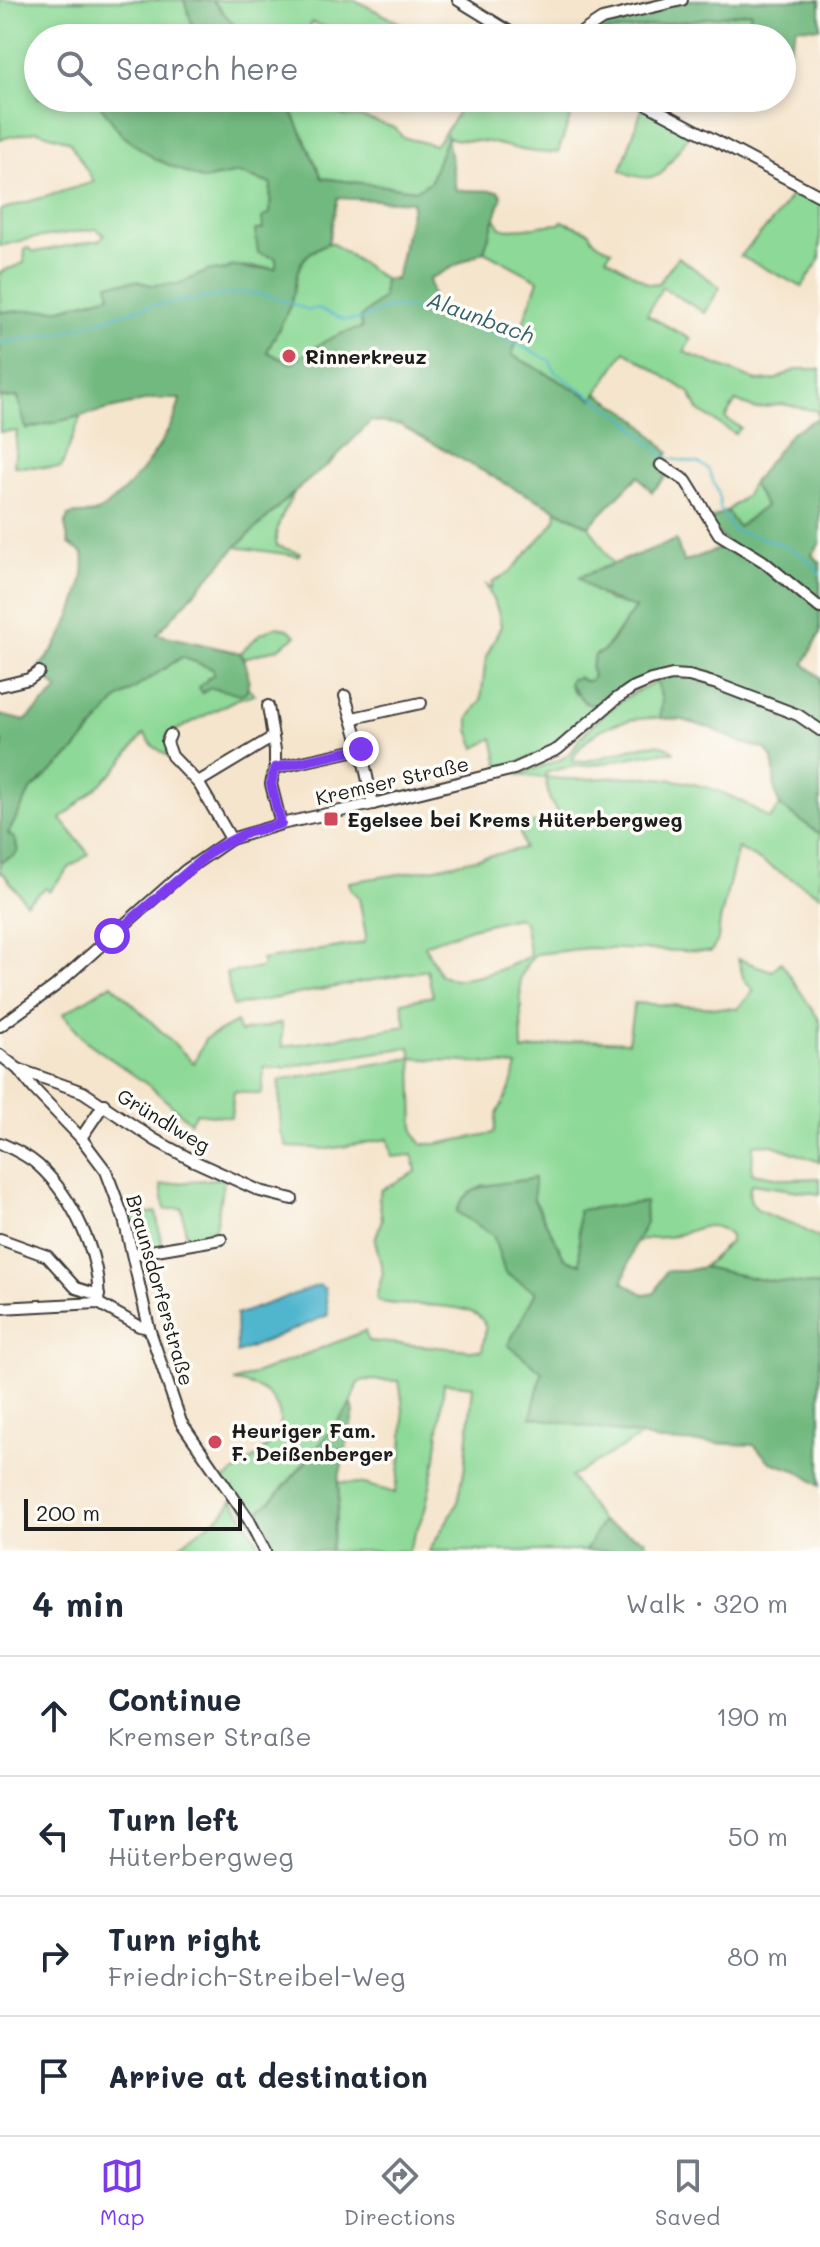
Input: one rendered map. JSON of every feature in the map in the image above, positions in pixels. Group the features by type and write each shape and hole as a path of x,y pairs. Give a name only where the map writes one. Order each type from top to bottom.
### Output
{"street":[{"path":"458,0 497,24"},
{"path":"594,24 602,19 682,0"},
{"path":"661,112 820,196"},
{"path":"661,465 686,481 719,534 763,561 820,608"},
{"path":"0,686 29,679 39,672"},
{"name":"Kremser Straße","path":"0,1026 54,987 194,864 231,839 524,765 558,749 632,688 672,675 689,676 798,715 820,730"},
{"path":"345,696 373,804"},
{"path":"353,718 421,703"},
{"path":"268,706 275,768 271,784 281,824"},
{"path":"170,735 168,748 172,756 199,784 231,839"},
{"path":"199,784 273,737"},
{"path":"275,768 361,749"},
{"name":"Braunsdorferstraße","path":"0,1055 18,1069 81,1138 106,1171 124,1219 149,1328 181,1422 249,1520 265,1551"},
{"name":"Gründlweg","path":"18,1069 83,1092 167,1148 260,1191 292,1199"},
{"path":"81,1138 104,1104"},
{"path":"0,1143 40,1167 72,1211 91,1248 98,1276 98,1299"},
{"path":"0,1239 47,1256 76,1288 139,1326 149,1328"},
{"path":"133,1254 221,1239"},
{"path":"0,1308 98,1299"}],"green space":[{"path":"0,0 184,0 192,24 24,24 24,112 105,112 122,135 155,159 203,180 239,173 271,184 270,214 263,229 256,230 277,258 276,268 234,266 221,271 210,270 179,284 151,285 136,281 109,284 110,295 61,309 0,312 0,272 24,263 25,249 35,252 100,240 104,235 96,229 0,246 0,210 94,182 69,141 37,131 0,139"},
{"path":"184,0 212,0 233,24 192,24"},
{"path":"212,0 355,0 402,24 312,22 233,24"},
{"path":"675,0 820,0 820,28 797,27 796,30 796,24 748,24 751,12 663,24 600,24"},
{"path":"752,12 749,24 663,24"},
{"path":"105,112 292,112 322,178 416,190 430,182 447,136 456,190 498,191 502,196 484,251 429,279 437,312 517,339 512,355 593,399 597,393 635,417 669,453 658,465 670,472 652,492 638,476 589,526 400,425 371,421 330,463 295,491 236,547 157,634 240,653 248,673 245,693 211,688 202,693 199,687 214,674 213,669 182,657 117,700 74,751 30,791 8,834 15,839 18,851 0,862 0,757 3,742 0,741 0,715 25,721 58,690 38,668 64,630 81,583 83,554 69,544 65,525 68,516 97,512 122,493 159,445 180,399 152,399 26,429 18,397 0,398 0,312 61,309 110,295 108,284 136,281 151,285 179,284 210,270 221,271 234,266 276,268 276,258 258,253 255,230 263,229 262,218 270,213 271,184 238,173 203,180 155,159 122,135","holes":["338,198 413,202 396,279 384,279 383,297 360,318 362,328 342,333 292,364 267,352 290,305 302,261 328,243"]},
{"path":"292,112 332,112 361,117 396,128 402,137 434,145 458,112 572,112 558,152 533,152 447,137 430,182 417,190 322,178"},
{"path":"641,112 654,112 691,132 662,173 647,177 621,170"},
{"path":"796,188 820,200 820,259 802,287 740,256 778,215"},
{"path":"495,218 501,228 559,224 562,221 590,232 595,241 612,250 606,257 649,284 659,283 678,257 720,287 705,313 662,287 647,315 691,339 684,352 757,381 775,380 800,369 820,369 820,417 817,411 782,404 755,409 736,401 725,418 741,428 735,434 698,410 690,393 625,351 593,399 512,355 538,280 484,251"},
{"path":"332,243 384,279 383,297 360,318 362,329 324,342 292,365 267,352 290,306 296,269 309,254 324,244"},
{"path":"18,396 26,429 81,416 61,468 14,466 17,431 0,432 0,398"},
{"path":"820,417 820,543 812,555 820,562 820,633 804,664 820,677 820,834 780,806 775,792 773,758 765,749 742,743 710,728 660,718 662,700 655,675 602,707 585,703 569,684 571,679 579,677 589,681 593,677 591,667 595,655 605,650 635,608 599,594 579,577 676,540 684,562 729,545 707,521 727,511 738,527 765,506 752,483 792,432"},
{"path":"752,483 766,506 737,528 727,511 746,495"},
{"path":"295,491 281,518 276,539 277,546 300,553 298,556 236,547"},
{"path":"555,509 589,526 613,564 580,578 608,601 636,607 591,667 593,677 589,681 572,679 569,684 574,693 602,707 557,746 500,770 493,738 476,748 469,730 469,718 481,700 486,657 501,626 486,585 491,588 493,581 509,573 553,524 557,516"},
{"path":"275,627 288,629 296,636 279,648 244,658 240,653 260,634"},
{"path":"182,657 213,669 215,674 207,678 210,688 245,692 248,688 254,694 235,700 167,735 171,758 153,746 144,734 114,772 61,819 89,854 69,868 49,892 46,888 26,903 0,873 0,862 6,857 7,834 30,791 74,751 117,700"},
{"path":"657,682 662,700 660,718 608,726 587,740 572,761 596,759 641,746 666,746 674,752 561,769 546,773 545,777 646,777 679,781 726,794 769,819 780,806 820,834 820,895 738,848 718,940 711,952 589,948 536,954 520,979 522,1051 582,1040 628,1042 634,1003 737,1009 754,991 744,980 738,959 772,971 781,962 820,1021 820,1162 772,1145 755,1144 752,1173 787,1179 820,1178 820,1194 751,1184 749,1193 751,1201 760,1211 820,1238 820,1286 758,1279 703,1267 730,1242 730,1236 715,1227 635,1243 646,1223 578,1210 581,1264 565,1259 534,1199 534,1179 513,1184 482,1185 457,1212 494,1235 505,1273 536,1292 542,1372 531,1417 642,1436 571,1477 602,1522 585,1551 429,1551 458,1502 473,1386 444,1383 436,1458 425,1510 408,1551 330,1551 339,1500 338,1482 364,1484 395,1493 403,1437 399,1381 364,1380 358,1383 346,1414 276,1496 251,1518 224,1480 265,1448 279,1429 280,1417 273,1400 263,1391 234,1382 365,1331 368,1341 482,1351 485,1335 485,1326 479,1317 469,1311 378,1301 376,1297 383,1273 375,1240 382,1219 379,1198 381,1190 416,1172 413,1155 392,1157 388,1139 329,1149 287,1147 281,1132 279,1080 412,1058 410,1047 280,1068 264,1067 262,1094 234,1091 231,1117 196,1113 190,1122 152,1088 86,1041 63,1014 112,984 194,1063 205,1039 236,1022 240,1032 282,1023 282,1047 406,1026 402,1002 433,996 427,970 233,1006 226,973 261,968 261,960 363,943 366,936 359,898 349,882 431,869 524,848 518,824 564,822 550,801 545,778 519,775 565,756 606,712 635,692","holes":["517,917 524,922 530,956 473,977 461,979 440,975 425,946 471,928","412,1058 517,1066 497,1114 494,1133 437,1144 423,1144 418,1140 414,1131"]},
{"path":"224,1178 215,1229 207,1230 206,1238 187,1242 182,1208 165,1210 161,1185"},
{"path":"534,1178 534,1200 565,1259 580,1264 578,1210 645,1202 646,1223 635,1243 623,1282 645,1295 655,1293 666,1271 703,1267 758,1279 820,1286 820,1486 798,1471 770,1462 754,1445 658,1441 531,1417 542,1372 508,1345 536,1292 505,1273 493,1235 457,1212 462,1201 478,1189"},
{"path":"156,1212 162,1246 139,1250 129,1217"},
{"path":"352,1404 354,1412 338,1482 339,1500 330,1551 268,1551 251,1518 300,1469"},
{"path":"233,1500 263,1551 172,1551 221,1515"},
{"path":"602,1522 645,1540 647,1551 585,1551"}],"water":[{"path":"319,1285 325,1289 328,1315 237,1353 236,1315"}],"waterway":[{"name":"Alaunbach","path":"0,343 60,333 143,307 244,292 269,296 309,310 317,308 344,320 362,319 389,307 410,308 498,336 550,361 555,372 628,421 665,458 699,463 708,469 719,495 720,508 733,531 793,550 820,574"}],"place":[{"name":"Rinnerkreuz","path":"289,356"},
{"name":"Egelsee bei Krems Hüterbergweg","path":"331,819"},
{"name":"Heuriger Fam. F. Deißenberger","path":"215,1442"}],"route":[{"path":"112,936 213,850 246,833 281,824 271,784 275,768 361,749"}]}
